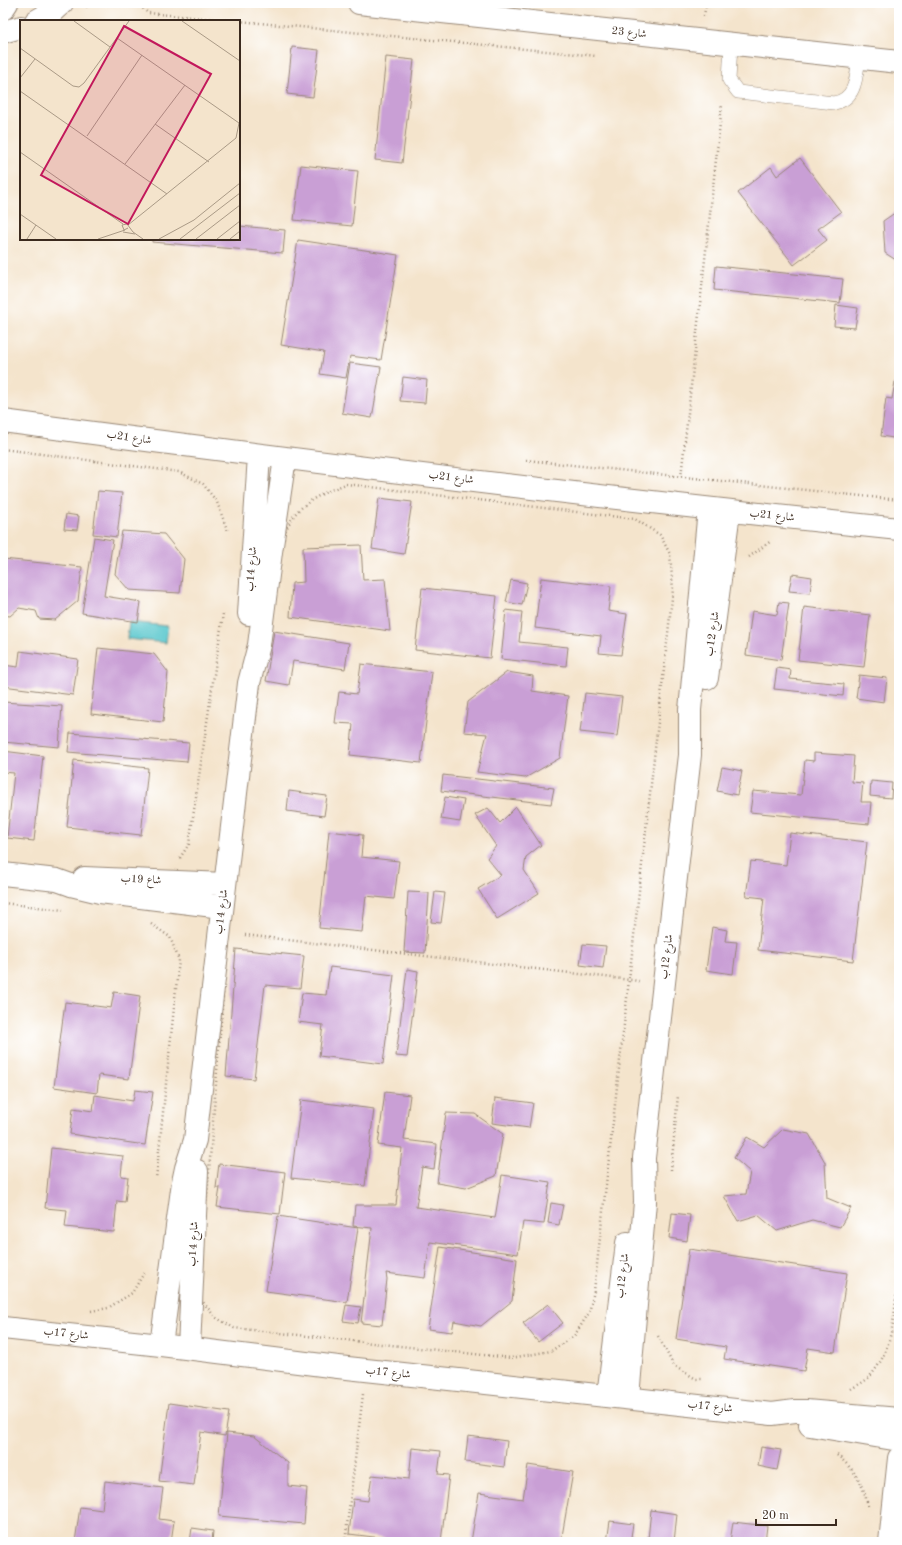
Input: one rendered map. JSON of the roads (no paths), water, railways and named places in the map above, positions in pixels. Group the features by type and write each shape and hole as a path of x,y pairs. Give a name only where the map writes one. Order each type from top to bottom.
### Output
{"street":[{"path":"3,9 7,3"},
{"path":"38,20 53,11 62,3"},
{"name":"شارع 23","path":"359,3 899,62"},
{"path":"3,32 20,27"},
{"name":"شارع 21ب","path":"3,421 259,455 719,510 899,529"},
{"name":"شارع 14ب","path":"249,683 247,658 248,632 259,455"},
{"name":"شارع 14ب","path":"189,1348 197,1184 195,1140 249,683 259,645 285,458"},
{"name":"شارع 12ب","path":"618,1397 632,1200 644,1158 690,755 690,710 719,510"},
{"name":"شاع 19ب","path":"3,874 57,880 94,878 225,884"},
{"name":"شاع 19ب","path":"57,880 100,892 222,907"},
{"name":"شارع 14ب","path":"161,1345 183,1182 195,1140"},
{"name":"شارع 17ب","path":"3,1328 189,1348 346,1368 772,1414 804,1424 899,1440"},
{"name":"شارع 17ب","path":"772,1414 806,1411 899,1420"},
{"path":"890,1542 899,1458"}],"lane":[{"path":"731,44 729,80 738,92 834,103 844,99 852,91 859,57"}],"water":[{"path":"129,622 168,626 166,643 127,639"}]}
